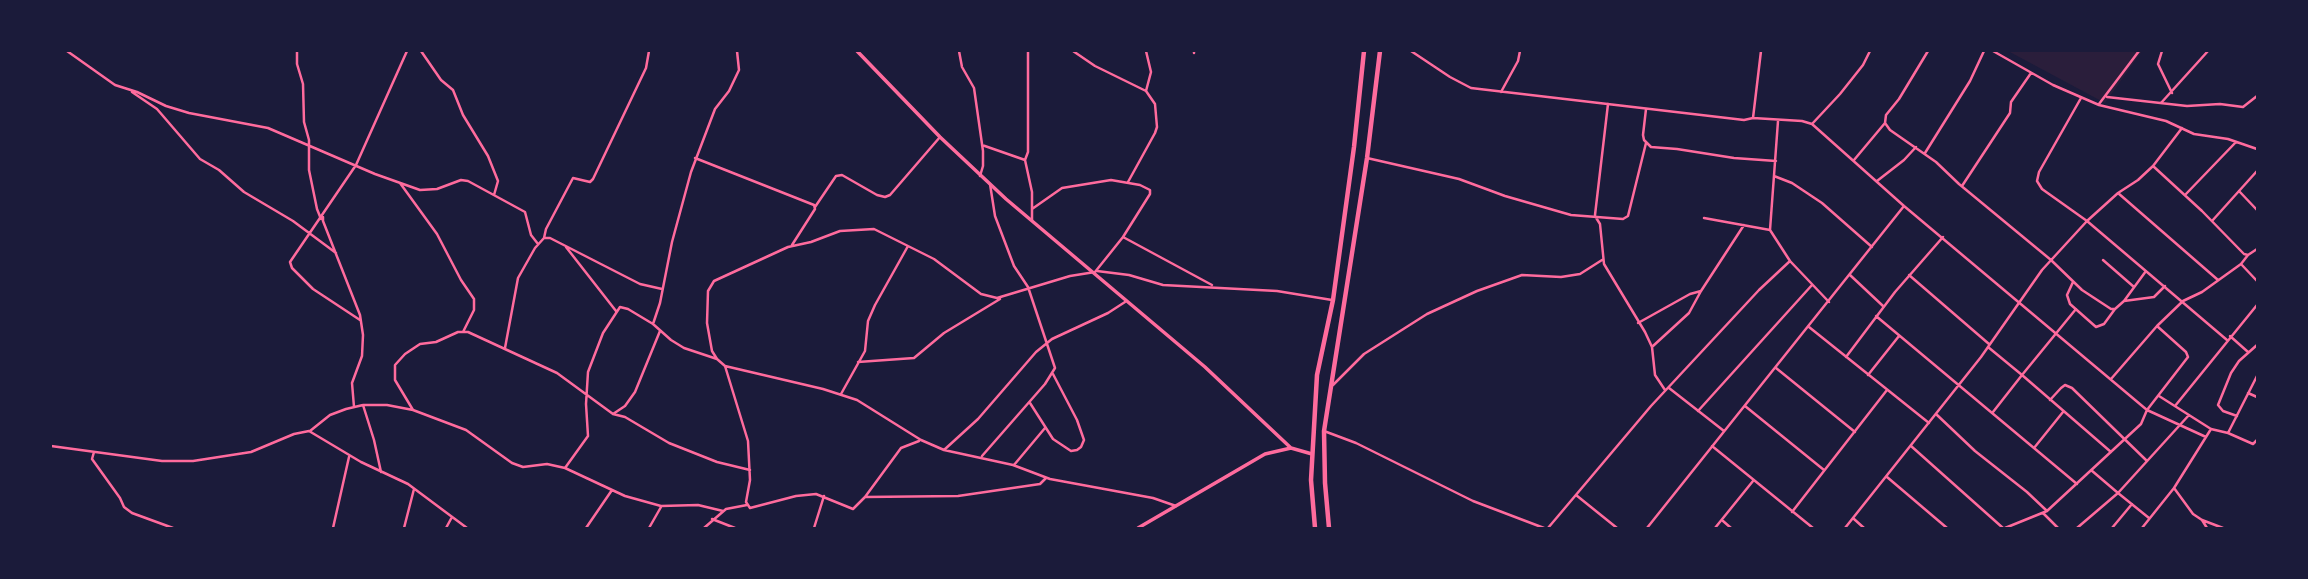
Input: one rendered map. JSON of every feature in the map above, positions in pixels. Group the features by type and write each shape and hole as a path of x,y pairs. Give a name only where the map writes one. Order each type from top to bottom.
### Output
{"highway":[{"path":"1315,528 1311,480 1317,375 1333,300 1364,51"},
{"path":"1329,528 1324,431 1367,158 1380,51"}],"street":[{"path":"66,51 115,85 166,106 188,113 268,128 400,183 426,191 461,180 468,181 525,212 531,236 538,244"},
{"path":"297,51 297,64 303,84 309,170 321,219"},
{"path":"360,320 313,289 289,262 356,165 407,51"},
{"path":"421,51 441,80 453,90 463,115 488,156 498,181 494,195"},
{"path":"505,348 518,278 544,238 571,180 576,177 590,182 593,178 646,68 649,51"},
{"path":"653,324 663,290 674,231 695,158 715,109 729,91 739,70 737,51"},
{"path":"857,51 980,176 1205,367 1291,448 1313,454"},
{"path":"959,51 962,67 974,88 982,145 983,166 980,176"},
{"path":"1028,51 1028,143 1025,160 1032,192 1032,220"},
{"path":"1073,51 1095,66 1146,91 1155,104 1157,127 1128,182"},
{"path":"1146,51 1151,72 1146,91"},
{"path":"1410,51 1450,78 1471,88 1744,120 1753,118 1812,124 1904,206 2147,410 2206,437"},
{"path":"1501,93 1520,51"},
{"path":"1753,118 1760,51"},
{"path":"1812,124 1840,94 1863,65 1870,51"},
{"path":"1854,160 1885,122 1886,116 1928,51"},
{"path":"1925,153 1970,81 1984,51"},
{"path":"1993,51 2099,105 2166,121 2194,134 2257,149"},
{"path":"2099,105 2139,51"},
{"path":"2162,51 2158,64 2172,93"},
{"path":"2161,103 2208,51"},
{"path":"1962,186 2010,113 2011,102 2031,72"},
{"path":"130,90 157,109 200,159 219,170 244,192 311,233 336,253"},
{"path":"2107,97 2187,106 2220,104 2243,107 2257,96"},
{"path":"2081,98 2039,172 2038,181 2042,189 2087,221 2248,352"},
{"path":"1608,104 1595,216 1600,224 1602,260 1651,347 1655,375 1667,389 1724,431"},
{"path":"1646,109 1643,135 1651,147 1776,161"},
{"path":"1778,121 1770,230 1790,261 1829,302"},
{"path":"1885,122 1890,130 1925,153 2051,260 2073,282 2111,309 2115,309"},
{"path":"1845,528 1930,423 2051,260 2118,192 2138,180 2152,166 2182,128"},
{"path":"791,247 836,176 842,175 885,197 890,195 940,137"},
{"path":"2185,195 2236,142"},
{"path":"1367,158 1459,178 1505,196 1571,215 1623,219 1628,216 1646,143"},
{"path":"982,145 1025,160"},
{"path":"1876,182 1916,147"},
{"path":"695,158 815,207"},
{"path":"2152,166 2248,256"},
{"path":"2212,221 2257,172"},
{"path":"1774,176 1792,183 1822,203 1872,247"},
{"path":"1032,209 1062,188 1111,180 1128,182 1150,190 1123,237 1096,272"},
{"path":"400,183 437,234 474,299 474,310 463,332"},
{"path":"981,457 1030,402 1055,368 1028,287 1011,259 995,216 990,184"},
{"path":"2239,191 2257,210"},
{"path":"2118,192 2218,281"},
{"path":"1647,528 1904,206"},
{"path":"324,214 323,221 354,295 360,320 362,356 352,383 355,407"},
{"path":"1704,218 1770,230"},
{"path":"1651,347 1689,313 1700,291 1744,225"},
{"path":"716,359 707,323 708,291 714,281 791,247 840,231 874,229 934,259 981,295 994,298 1070,276 1096,272 1129,275 1163,285 1278,291 1333,300"},
{"path":"1123,237 1216,288"},
{"path":"1846,357 1883,306 1942,237"},
{"path":"544,238 639,284 663,290"},
{"path":"565,246 616,310"},
{"path":"840,395 865,351 868,321 908,246"},
{"path":"2111,379 2157,326 2183,301 2218,281 2257,249"},
{"path":"1330,387 1373,348 1427,314 1476,291 1521,275 1561,277 1580,274 1602,260"},
{"path":"2103,260 2134,287"},
{"path":"1324,431 1356,443 1473,501 1546,528 1667,389 1759,290 1790,261"},
{"path":"2241,264 2257,281"},
{"path":"2073,282 2067,295 2070,304 2096,327 2104,324 2146,271"},
{"path":"1850,275 1883,306"},
{"path":"1909,275 2111,452"},
{"path":"1698,411 1812,285"},
{"path":"2124,301 2154,297 2165,286"},
{"path":"1638,323 1700,291"},
{"path":"858,362 914,358 944,332 1004,295"},
{"path":"944,450 978,419 1036,352 1048,342 1108,313 1126,301"},
{"path":"2175,406 2257,305"},
{"path":"565,468 588,436 588,372 603,334 620,307 653,324 684,348 716,359 725,366 857,400 921,440 944,450 1014,465 1046,478 1153,498 1176,506"},
{"path":"1993,412 2076,309"},
{"path":"1876,316 2077,484"},
{"path":"1911,446 2004,528 2047,511 2141,424 2147,410 2188,357 2186,352 2157,326"},
{"path":"1809,327 1930,423"},
{"path":"613,414 625,406 635,392 660,331"},
{"path":"413,410 395,380 395,365 420,344 436,342 463,332 505,348 557,373 586,397 613,414 625,417 662,439 701,456 750,470"},
{"path":"1868,375 1899,335"},
{"path":"2237,416 2223,411 2218,405 2231,373 2257,345"},
{"path":"725,366 745,426 750,470 747,505"},
{"path":"1776,368 1855,432"},
{"path":"1030,402 1053,439 1071,451 1077,450 1084,443 1077,420 1053,374"},
{"path":"2228,433 2257,376"},
{"path":"2050,400 2065,385 2072,388 2147,461"},
{"path":"1792,512 1887,390"},
{"path":"2248,393 2257,397"},
{"path":"2158,395 2211,429 2228,433 2257,447"},
{"path":"363,405 381,472"},
{"path":"51,446 162,461 193,461 251,452 309,431 330,415 363,405 387,405 413,410 466,430 512,463 523,467 547,464 565,468 612,489 661,506 698,505 723,511"},
{"path":"1745,406 1825,470"},
{"path":"2034,448 2063,411"},
{"path":"1936,414 1975,451 2047,511"},
{"path":"2077,528 2118,493 2189,415"},
{"path":"1014,465 1045,428"},
{"path":"2142,528 2174,488 2211,429"},
{"path":"309,431 414,489 467,528"},
{"path":"704,528 723,511 747,505 750,508 796,496 816,494 853,509 901,448 921,440"},
{"path":"2253,444 2257,440"},
{"path":"1712,446 1813,528"},
{"path":"1138,528 1265,454 1291,448"},
{"path":"94,452 92,459 124,507 132,513 173,528"},
{"path":"332,528 350,456"},
{"path":"2091,470 2149,518"},
{"path":"1887,477 1947,528"},
{"path":"865,497 958,496 1040,484 1046,478"},
{"path":"1715,528 1753,481"},
{"path":"2174,488 2186,506 2207,528"},
{"path":"404,528 414,489"},
{"path":"586,528 612,489"},
{"path":"1576,495 1617,528"},
{"path":"814,528 824,496"},
{"path":"2112,528 2132,504"},
{"path":"649,528 661,506"},
{"path":"2042,513 2058,528"},
{"path":"446,528 452,517"},
{"path":"712,519 735,528"},
{"path":"1854,519 1864,528"},
{"path":"1722,520 1731,528"},
{"path":"2202,520 2223,528"}],"shaded area":[{"path":"2008,51 2142,51 2105,103"}]}
